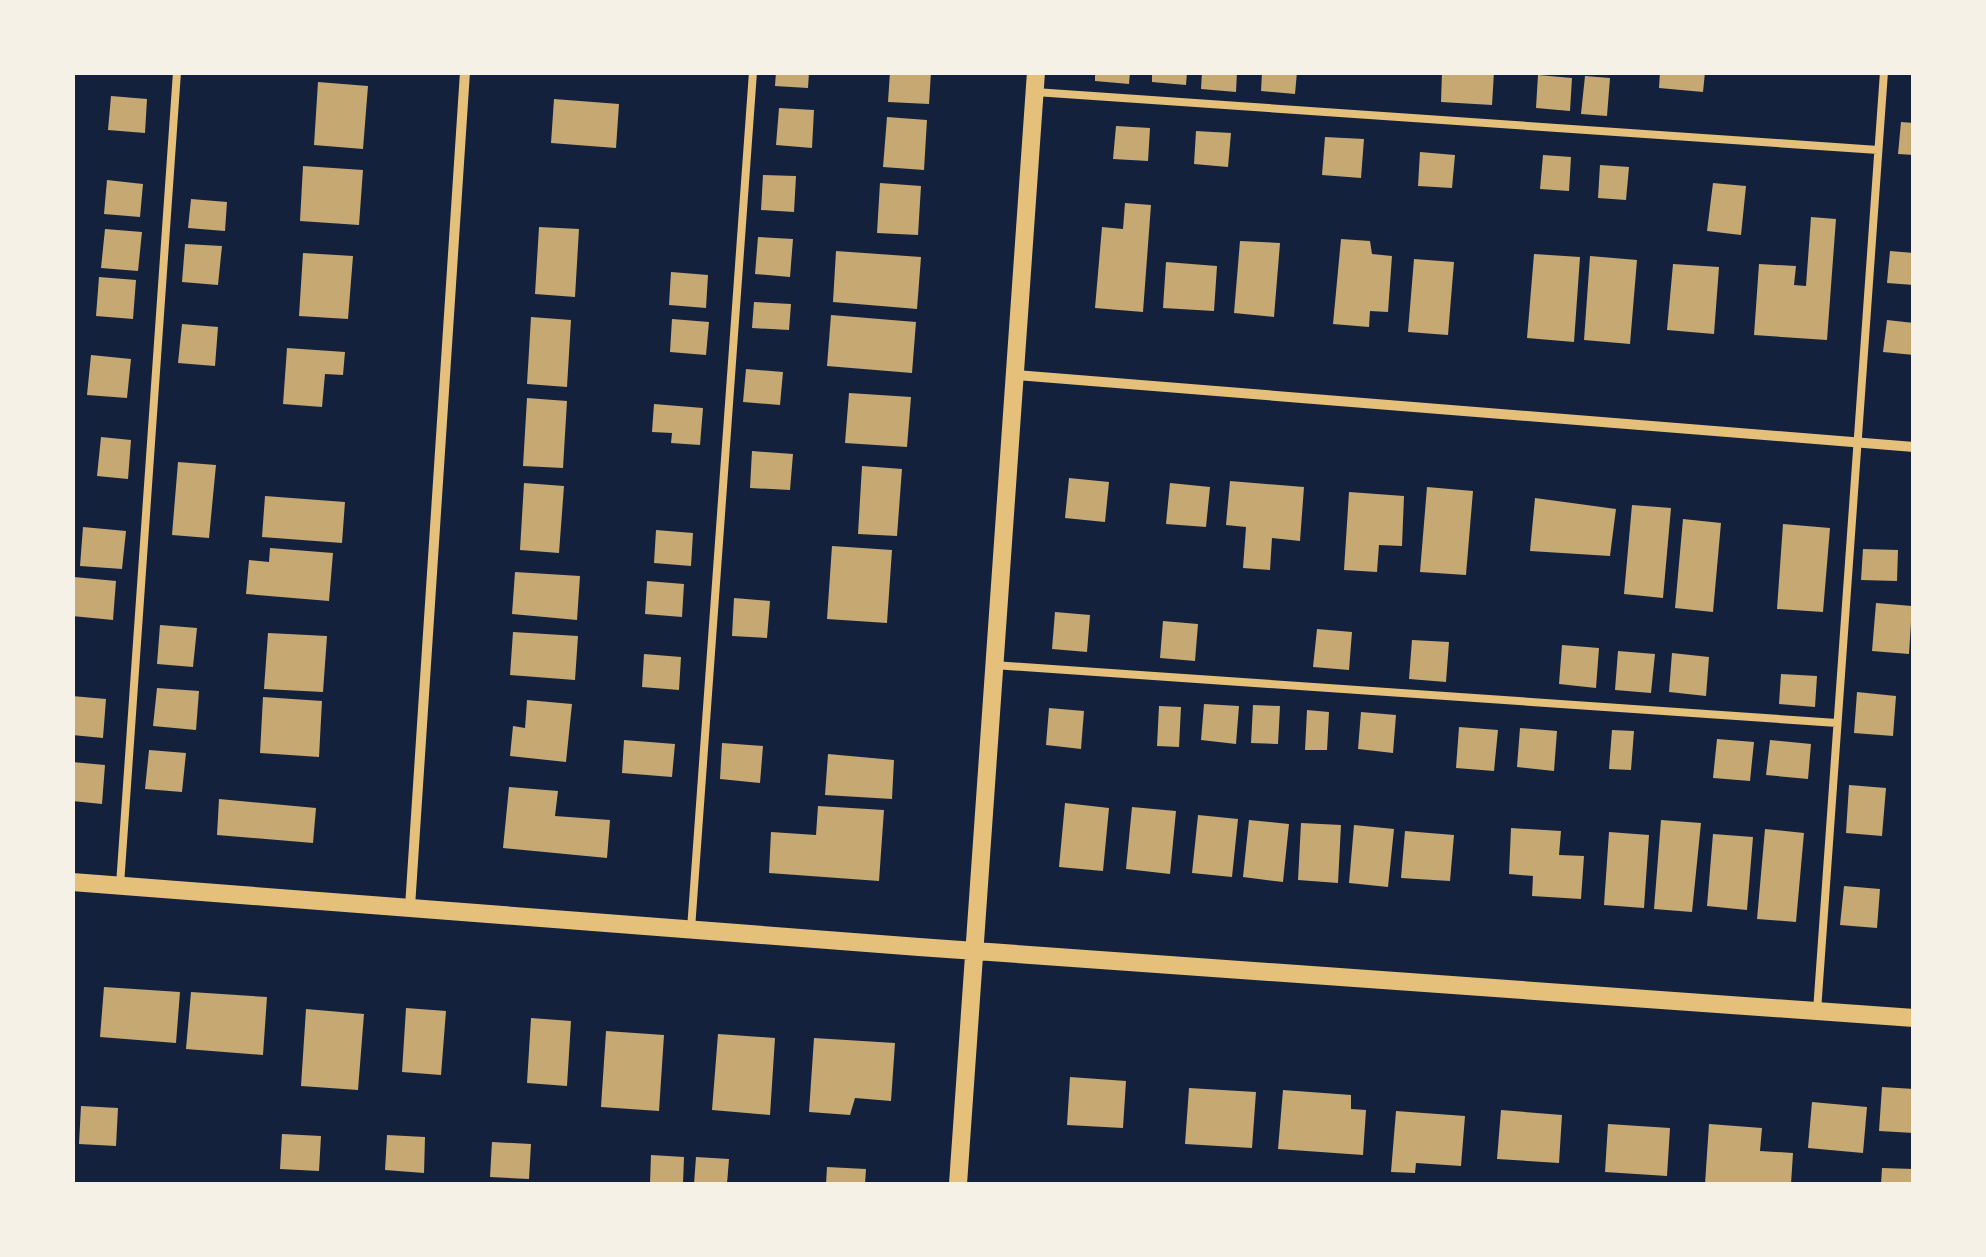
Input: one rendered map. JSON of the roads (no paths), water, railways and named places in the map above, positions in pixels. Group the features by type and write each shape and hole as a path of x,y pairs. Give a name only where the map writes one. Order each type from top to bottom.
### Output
{"street":[{"path":"410,907 465,72"},
{"path":"958,1184 1036,72"},
{"path":"1015,376 1914,447"},
{"path":"72,882 1914,1018"}],"lane":[{"path":"120,886 178,72"},
{"path":"690,929 753,72"},
{"path":"1816,1011 1884,72"},
{"path":"1035,92 1878,150"},
{"path":"994,665 1838,723"}]}
